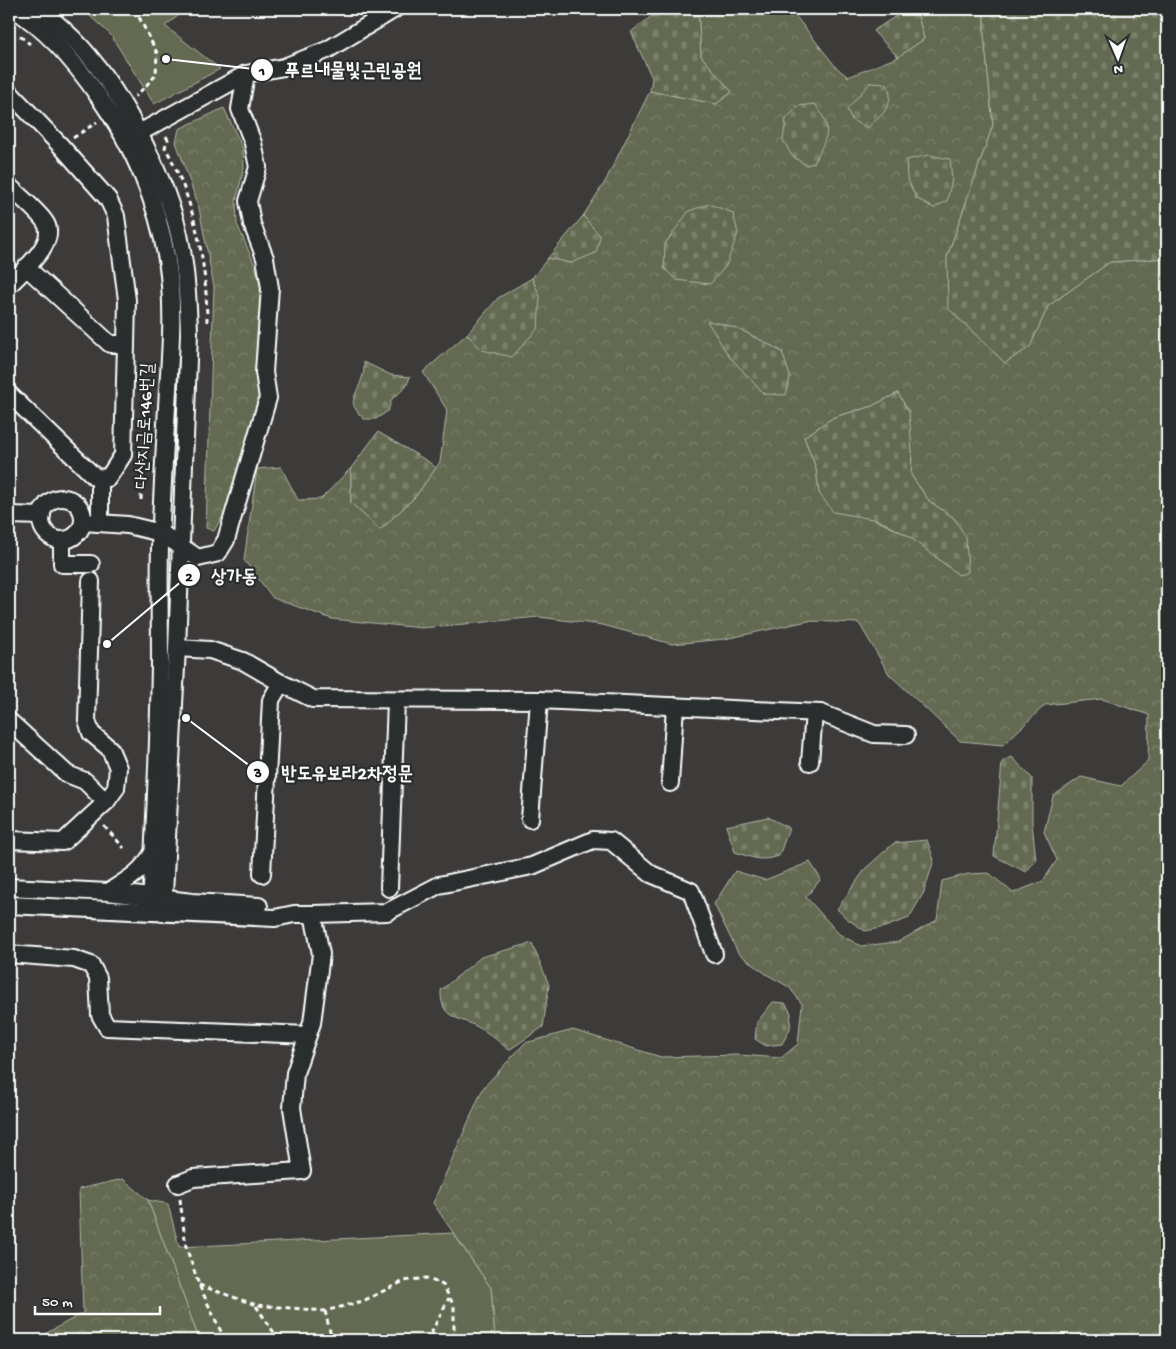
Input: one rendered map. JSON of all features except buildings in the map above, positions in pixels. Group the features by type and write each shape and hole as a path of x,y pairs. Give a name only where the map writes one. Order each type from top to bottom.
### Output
{"street":[{"name":"다산지금로146번길","path":"13,9 54,42 88,80 133,137 156,170 174,214 183,258 188,294 189,333 177,648 157,905"},
{"name":"다산지금로146번길","path":"39,9 66,31 101,71 133,137 158,217 167,261 171,295 172,334 161,533 160,664 154,851 157,905"},
{"path":"133,137 246,74 284,67 327,50 395,9"},
{"path":"83,522 128,525 161,533 198,558 218,553 226,540 268,398 264,372 270,288 265,258 252,224 248,201 258,167 253,143 240,109 246,74"},
{"path":"9,92 108,199 116,216 127,300 123,456 108,478 95,477 9,394"},
{"path":"9,186 46,222 49,234 45,246 9,285"},
{"path":"26,266 110,344 126,344"},
{"path":"100,478 100,523"},
{"path":"57,499 67,499 76,504 82,512 83,522 80,531 72,538 62,540 52,538 45,532 41,522 42,512 48,504 57,499"},
{"path":"9,515 42,516"},
{"path":"62,540 62,564 91,564"},
{"path":"9,840 63,842 106,802 116,788 118,768 110,749 91,733 87,720 91,581"},
{"path":"177,648 210,650 243,660 281,683 313,699 538,700 821,713 874,734 906,735"},
{"path":"262,874 271,700 281,683"},
{"path":"389,888 396,700"},
{"path":"530,819 538,700"},
{"path":"670,783 675,706"},
{"path":"810,762 814,713"},
{"path":"9,721 67,774 85,781 106,802"},
{"path":"9,905 157,905 275,918 294,914 387,912 439,885 532,866 592,840 611,841 651,874 690,891 714,954"},
{"path":"108,892 132,877 145,866 154,851"},
{"path":"9,887 108,892 157,905"},
{"path":"178,1184 193,1178 302,1171 292,1108 295,1073 312,1022 321,954 312,914"},
{"path":"9,954 74,959 91,965 98,978 100,1015 108,1027 308,1035"}],"path":[{"path":"130,101 156,75 157,54 135,9"},
{"path":"61,146 104,118"},
{"path":"94,814 124,848"},
{"path":"178,1184 186,1247 199,1285 225,1340"},
{"path":"199,1285 256,1305 326,1311 362,1301 404,1281 426,1278 443,1285 450,1297 454,1306 454,1340"},
{"path":"425,1340 431,1333 450,1297"},
{"path":"256,1305 279,1340"},
{"path":"326,1311 332,1340"}],"green space":[{"path":"82,9 187,9 165,26 220,69 154,104 110,34"},
{"path":"661,9 698,9 701,56 732,92 716,104 650,91 652,78 631,32"},
{"path":"698,9 747,9 760,13 764,9 790,9 836,67 848,77 898,57 924,39 917,12 918,9 984,9 984,34 993,125 947,257 1030,346 1048,306 1110,262 1167,258 1167,1340 495,1340 491,1288 433,1203 483,1088 525,1043 573,1030 661,1057 739,1055 781,1058 798,1044 802,1004 789,987 766,974 738,953 714,904 735,871 765,880 810,862 821,879 806,897 839,934 861,946 898,942 937,920 942,881 968,874 989,873 1013,893 1043,881 1057,860 1044,832 1053,796 1081,777 1121,786 1148,761 1149,715 1102,699 1045,705 1003,745 960,741 889,674 859,623 808,621 725,639 672,644 603,625 539,617 422,628 332,619 273,598 244,560 257,469 281,467 298,500 321,499 351,468 351,503 380,530 415,497 440,462 447,410 423,372 467,334 482,350 540,297 532,278 548,258 571,263 600,236 583,216 605,182 650,91 716,104 732,92 701,56","holes":["720,323 755,337 783,352 764,393 728,355","898,393 912,452 911,475 929,501 954,518 959,575 907,535 819,493 816,468 804,437 834,417 870,407"]},
{"path":"984,9 1167,9 1167,258 1110,262 1048,306 1030,347 1005,363 948,308 947,257 993,125 984,34"},
{"path":"917,12 924,39 898,57 873,31 899,14"},
{"path":"870,83 887,84 890,98 883,113 867,128 852,120 847,109"},
{"path":"815,104 825,120 826,133 814,163 806,165 792,156 783,140 786,119 798,106"},
{"path":"224,108 243,149 244,168 236,201 237,224 254,263 263,291 263,397 225,512 214,531 206,528 214,287 199,208 176,142 179,129"},
{"path":"929,155 950,159 952,179 947,201 934,208 916,198 907,177 906,160"},
{"path":"709,204 733,213 738,233 726,266 710,284 676,280 664,268 665,244 689,211"},
{"path":"583,216 600,236 596,253 571,263 548,258"},
{"path":"532,278 540,297 538,328 512,357 482,350 467,334 498,298"},
{"path":"707,321 737,329 782,352 790,376 786,395 764,394 728,355"},
{"path":"364,362 391,375 410,377 406,387 392,399 388,411 376,419 364,419 358,413 353,403 363,376"},
{"path":"898,393 909,412 912,452 911,475 929,501 954,518 966,537 968,572 959,575 907,535 878,520 833,512 819,493 816,468 804,437 834,417 870,407"},
{"path":"378,432 436,468 415,497 380,530 351,503 351,468"},
{"path":"1012,757 1032,778 1032,823 1036,860 1026,872 994,856 1002,762"},
{"path":"768,817 789,828 779,856 762,859 735,852 726,826"},
{"path":"927,840 934,860 924,892 909,918 885,927 865,931 846,918 837,909 866,868 894,843"},
{"path":"532,943 549,985 543,1027 509,1050 485,1031 448,1013 444,1007 441,990 481,957"},
{"path":"773,1002 785,1003 791,1013 790,1029 782,1044 766,1046 755,1039 757,1022"},
{"path":"123,1179 148,1200 198,1336 203,1340 34,1340 83,1313 79,1189"},
{"path":"148,1200 168,1204 179,1247 453,1233 491,1288 495,1340 203,1340 198,1336"}],"place":[{"name":"푸르내물빛근린공원","path":"166,59"},
{"name":"상가동","path":"107,644"},
{"name":"반도유보라2차정문","path":"186,718"}]}
